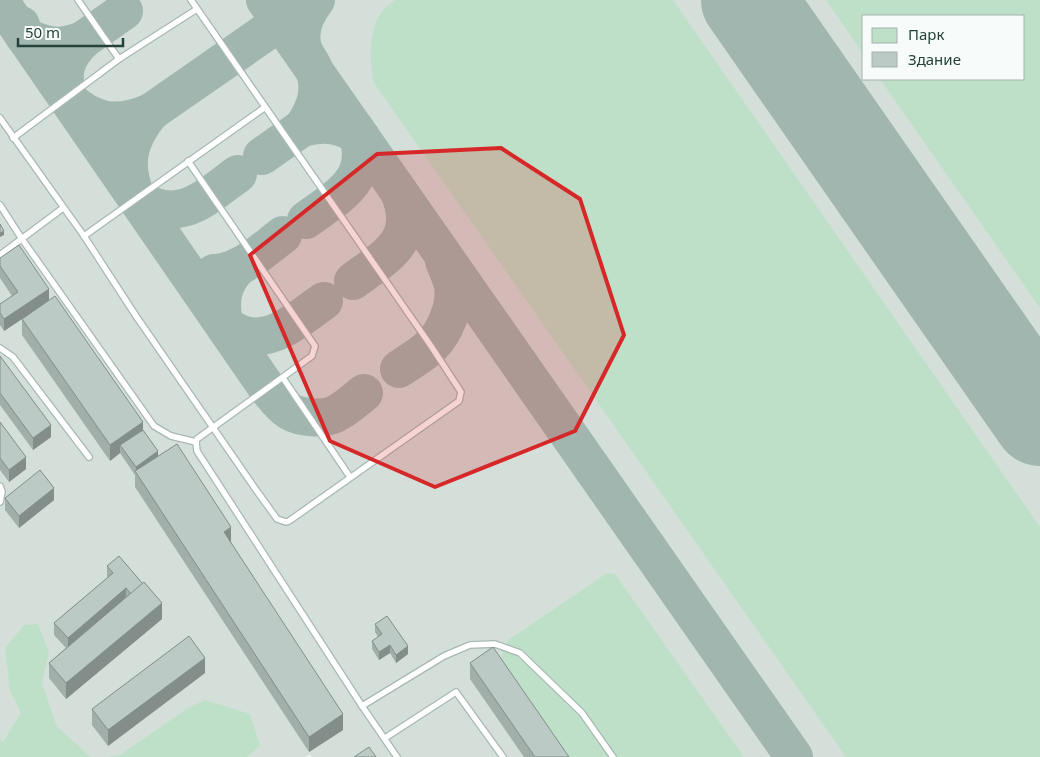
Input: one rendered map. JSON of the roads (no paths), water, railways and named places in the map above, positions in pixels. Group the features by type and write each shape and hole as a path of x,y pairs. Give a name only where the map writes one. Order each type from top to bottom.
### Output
{"lane":[{"path":"78,0 119,59"},
{"path":"0,118 84,236 136,316 277,519 289,522 459,401 461,392 191,0"},
{"path":"13,138 119,59 197,9"},
{"path":"84,236 264,108"},
{"path":"188,161 313,342 315,351 312,356 283,378 197,439 197,451 362,706 398,757"},
{"path":"0,205 154,426 161,432 171,436 196,442"},
{"path":"0,255 63,208"},
{"path":"0,348 13,357 89,457"},
{"path":"283,378 350,477"},
{"path":"0,486 2,492 0,502"},
{"path":"362,706 444,656 470,645 495,644 520,653 582,712 613,757"},
{"path":"384,738 456,692 503,757"}]}
